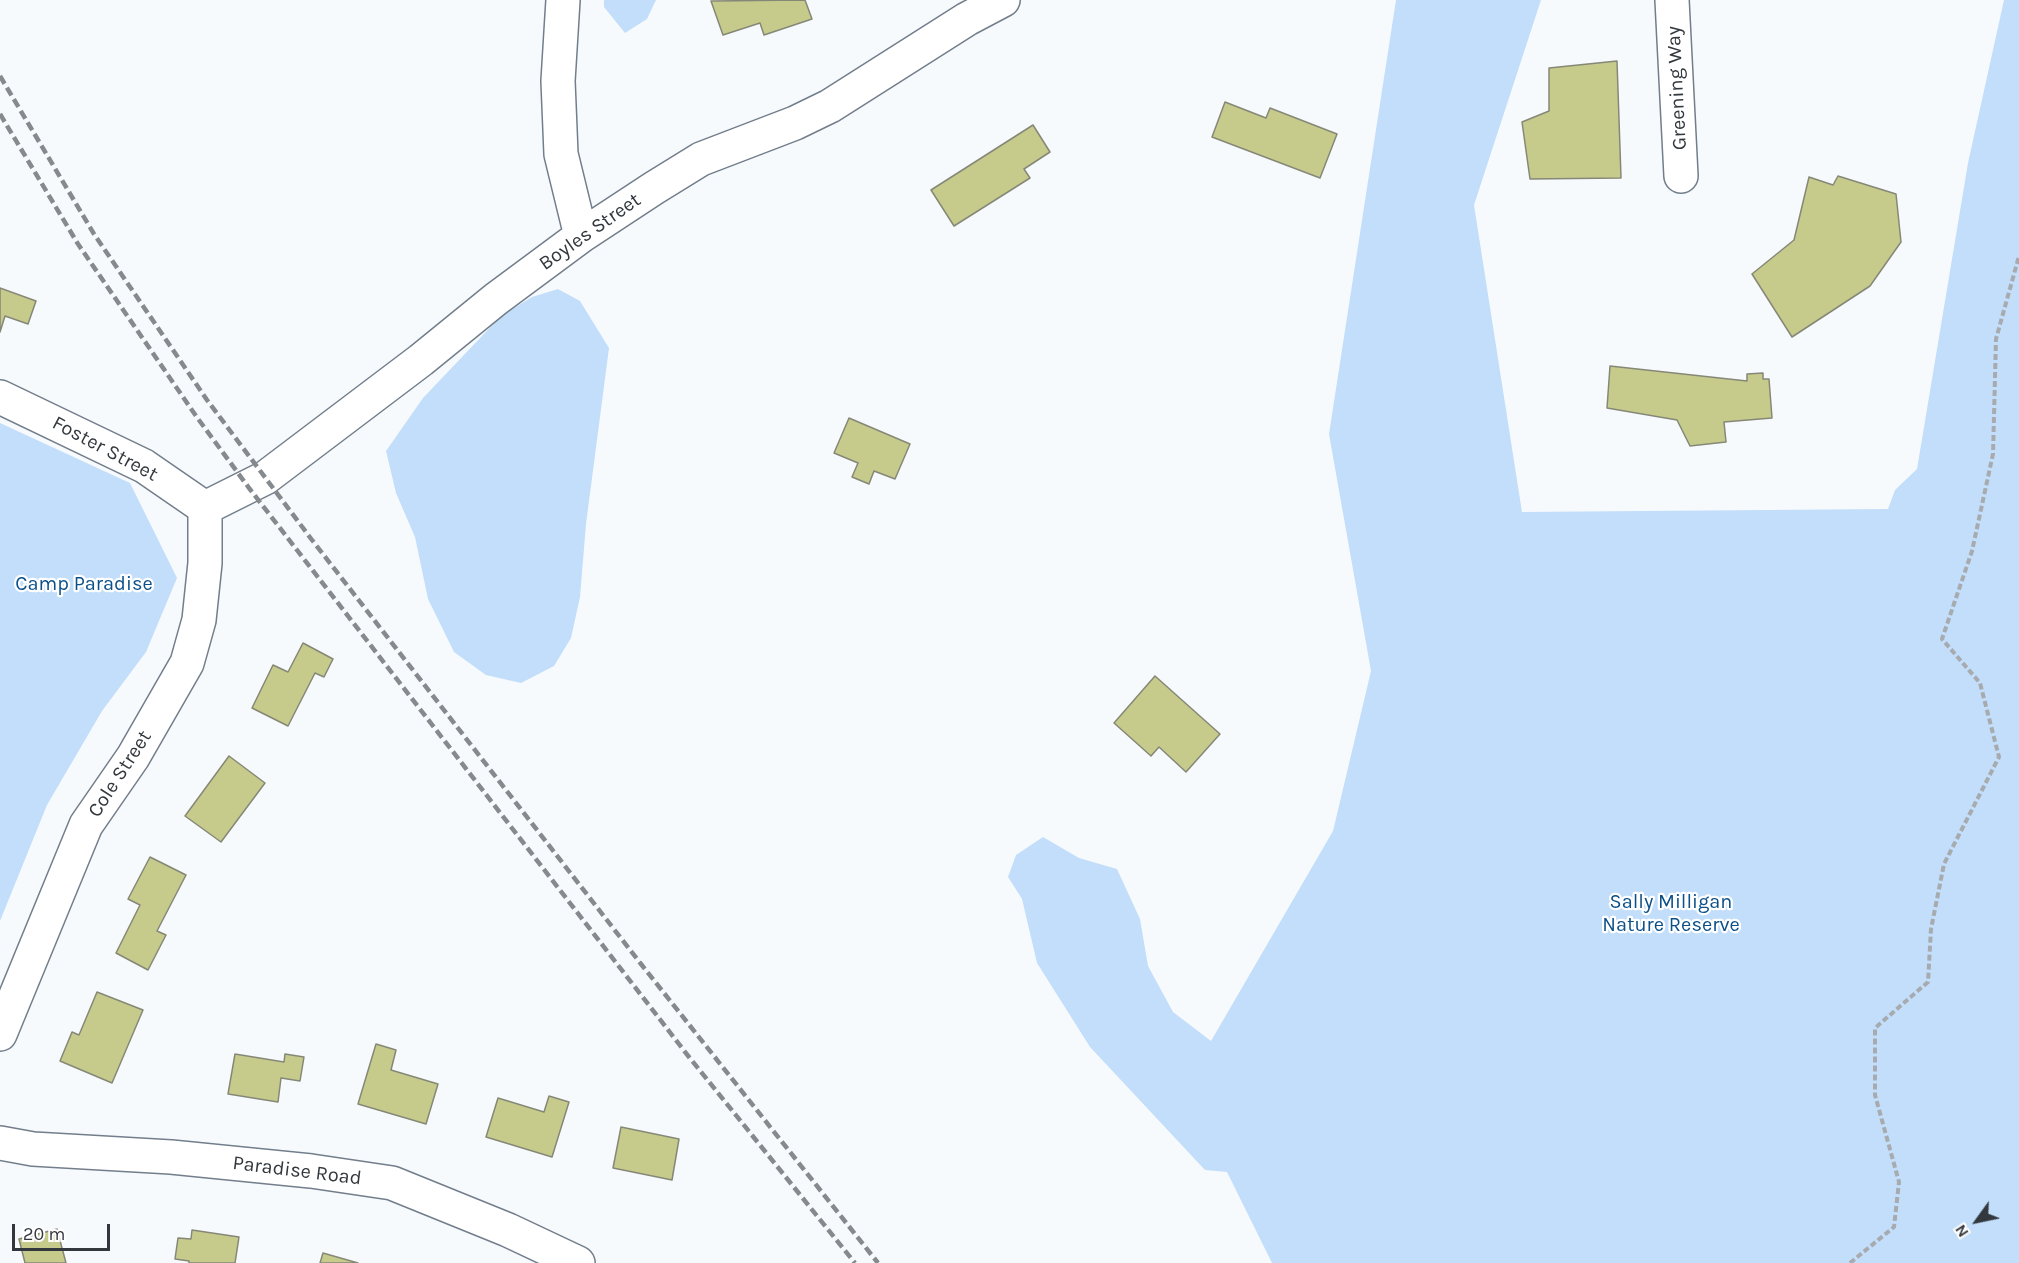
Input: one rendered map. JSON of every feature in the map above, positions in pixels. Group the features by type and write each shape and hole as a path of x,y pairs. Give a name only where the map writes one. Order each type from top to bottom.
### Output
{"street":[{"path":"563,0 558,81 561,154 581,236"},
{"name":"Boyles Street","path":"205,508 265,478 581,236 701,159 795,123 830,106 967,19 1003,0"},
{"name":"Greening Way","path":"1672,0 1681,176"},
{"name":"Foster Street","path":"0,398 144,466 205,508"},
{"name":"Cole Street","path":"0,1034 86,825 133,757 187,663 200,620 205,563 205,508"},
{"name":"Paradise Road","path":"0,1143 33,1149 171,1157 311,1171 392,1184 508,1230 578,1263"}],"path":[{"path":"1850,1263 1894,1227 1899,1182 1875,1095 1875,1028 1928,982 1931,929 1944,864 1999,757 1980,683 1942,639 1972,551 1993,454 1996,339 2019,256"}],"green space":[{"path":"604,0 656,0 647,19 625,33 604,7"},
{"name":"Sally Milligan Nature Reserve","path":"1396,0 1541,0 1474,205 1522,512 1888,509 1895,490 1917,469 1968,163 2004,0 2019,0 2019,1263 1272,1263 1227,1172 1205,1170 1090,1047 1037,963 1022,899 1008,877 1016,855 1043,837 1079,858 1117,869 1140,919 1148,966 1173,1012 1211,1041 1333,831 1371,671 1329,434"},
{"path":"558,289 580,301 609,348 586,524 580,597 571,638 554,666 521,683 486,675 454,652 428,599 415,537 396,493 386,451 423,398 501,316 532,297"},
{"name":"Camp Paradise","path":"0,423 130,483 177,578 146,652 102,711 47,805 0,921"}],"building":[{"path":"805,0 812,19 764,35 760,23 723,35 711,1"},
{"path":"1617,61 1621,178 1530,179 1522,122 1549,111 1549,68"},
{"path":"1225,102 1266,118 1270,108 1337,134 1320,178 1212,137"},
{"path":"1033,125 1050,152 1024,169 1030,178 954,226 931,190"},
{"path":"1838,176 1896,194 1901,242 1870,286 1792,337 1752,274 1794,240 1809,177 1833,185"},
{"path":"0,288 36,301 28,324 5,316 0,332"},
{"path":"1610,366 1747,381 1747,374 1763,373 1763,379 1769,379 1772,418 1724,422 1726,442 1690,446 1677,420 1607,408"},
{"path":"849,418 910,444 895,479 874,471 869,484 852,477 858,463 834,453"},
{"path":"303,643 333,659 324,677 315,673 288,726 252,708 273,665 288,672"},
{"path":"1155,676 1220,734 1186,772 1159,747 1151,756 1114,723"},
{"path":"229,756 265,783 221,842 185,816"},
{"path":"150,857 186,875 157,931 166,935 148,970 116,953 140,905 128,899"},
{"path":"97,992 143,1010 112,1083 60,1061 72,1032 79,1035"},
{"path":"376,1044 396,1050 391,1070 438,1084 426,1124 358,1104"},
{"path":"235,1054 284,1062 285,1054 304,1057 300,1081 281,1078 278,1102 228,1094"},
{"path":"549,1096 569,1102 552,1157 486,1137 498,1098 544,1112"},
{"path":"621,1127 679,1139 672,1180 613,1168"},
{"path":"57,1229 66,1263 25,1263 19,1239"},
{"path":"192,1230 239,1237 235,1263 189,1263 189,1261 175,1259 178,1238 191,1239"},
{"path":"323,1253 358,1263 320,1263"}],"railway":[{"path":"0,76 94,234 207,400 312,540 641,964 878,1263"},
{"path":"0,114 78,244 196,416 249,488 689,1057 855,1263"}]}
